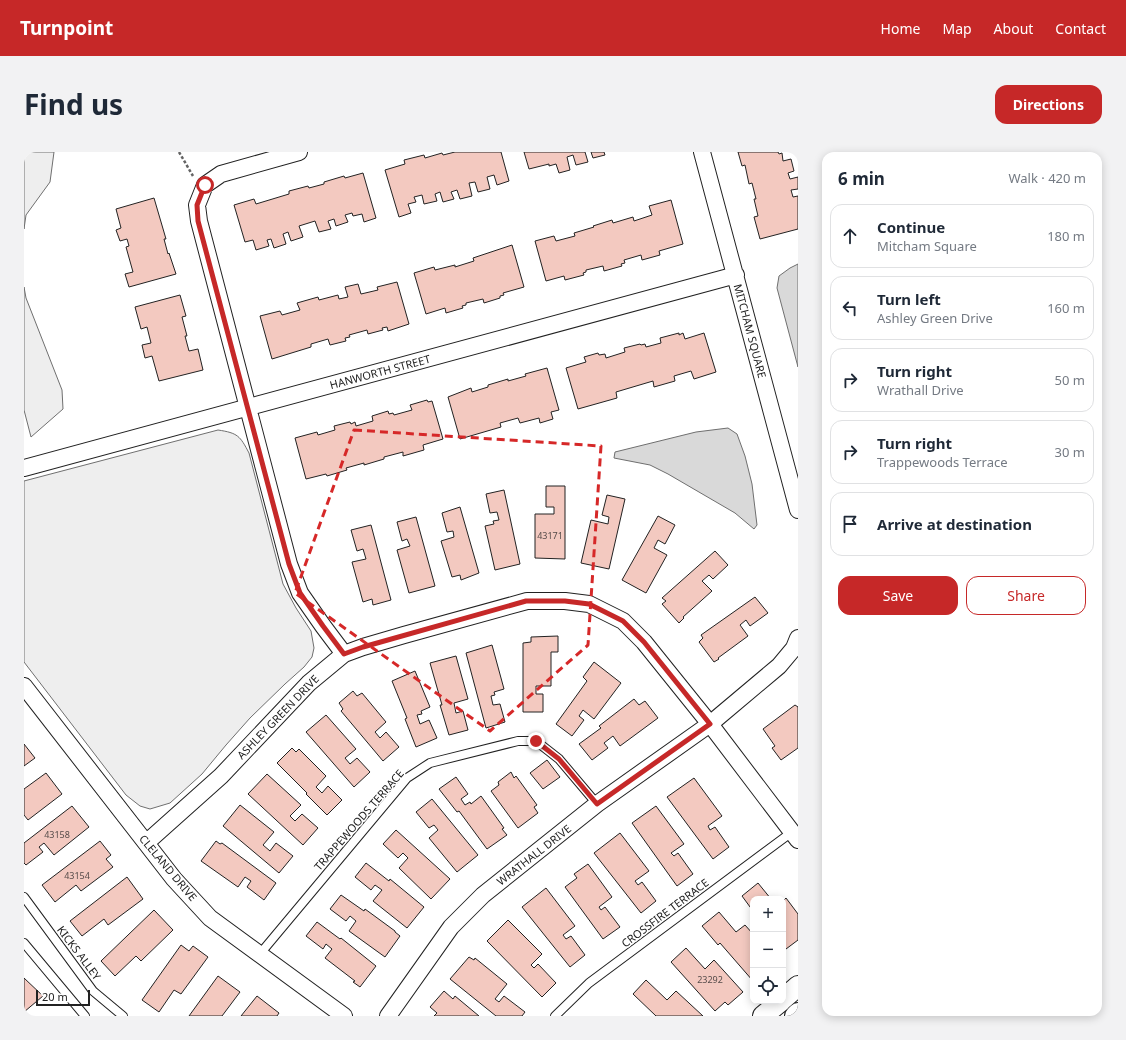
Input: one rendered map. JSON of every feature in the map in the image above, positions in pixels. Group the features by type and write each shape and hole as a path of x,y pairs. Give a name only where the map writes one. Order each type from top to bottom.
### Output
{"street":[{"path":"298,152 221,174 205,185 197,205 198,221 289,564 300,593 344,654"},
{"name":"MITCHAM SQUARE","path":"702,152 798,510"},
{"name":"HANWORTH STREET","path":"24,468 736,275"},
{"name":"ASHLEY GREEN DRIVE","path":"146,843 221,776 309,683 344,654 370,645 526,601 565,601 589,604 623,621 644,642 710,724 795,836"},
{"path":"710,724 779,666 794,648 798,638"},
{"name":"CLELAND DRIVE","path":"24,687 174,879 210,918 344,1016"},
{"name":"WRATHALL DRIVE","path":"388,1016 451,927 483,895 597,804 710,724"},
{"path":"786,996 798,986"},
{"path":"763,1016 777,1004"},
{"path":"795,1016 798,1013"}],"lane":[{"name":"TRAPPEWOODS TERRACE","path":"259,955 407,778 430,763 518,740 536,741 559,759 597,804"},
{"name":"CROSSFIRE TERRACE","path":"555,1016 590,983 795,836"},
{"name":"KICKS ALLEY","path":"24,897 93,991 123,1016"},
{"path":"24,942 85,1016"}],"path":[{"path":"179,152 193,176 205,185"}],"highlighted area":[{"path":"354,430 601,446 588,645 490,731 295,593"}],"shaded area":[{"path":"24,152 54,152 50,182 26,215 24,229"},
{"path":"798,264 798,367 777,288 779,276"},
{"path":"24,287 26,298 62,390 63,409 31,437 24,410"},
{"path":"728,428 737,434 745,456 752,484 757,525 754,529 735,513 668,474 650,465 614,458 615,452 696,432"},
{"path":"218,430 230,432 238,436 249,453 283,584 311,631 314,648 312,657 304,667 250,718 202,774 170,803 150,809 140,806 126,795 24,662 24,481"}],"building":[{"path":"455,152 501,152 509,181 497,185 494,175 487,177 490,189 478,192 475,182 469,183 472,196 460,199 457,190 451,192 454,199 443,202 440,192 435,194 437,201 424,204 422,195 414,197 416,202 408,204 411,213 399,217 385,170 405,164 404,160 424,155 425,158 442,153 443,155"},
{"path":"524,152 585,152 588,162 576,165 573,155 567,157 570,170 559,173 556,164 549,166 549,164 529,169"},
{"path":"591,152 604,152 605,155 593,158"},
{"path":"738,152 778,152 779,154 782,153 783,161 791,159 794,171 788,173 790,179 798,177 798,189 791,190 793,197 798,196 798,229 760,239 754,217 758,216 752,183 749,184 745,165 742,166"},
{"path":"363,173 376,218 364,222 362,214 353,216 352,213 345,215 348,222 336,226 334,219 328,221 331,229 319,232 315,221 299,226 303,237 291,241 288,232 283,234 286,244 274,248 271,239 267,240 269,246 256,250 253,240 245,242 234,205 254,199 256,204 289,194 289,191 308,186 309,188 344,176 345,178"},
{"path":"154,198 166,239 164,239 168,254 169,253 176,274 129,287 125,274 133,272 126,247 129,246 127,239 120,241 116,230 121,228 116,209"},
{"path":"671,200 683,244 659,251 660,255 642,260 641,255 624,260 625,263 621,264 622,266 604,271 603,266 586,270 586,272 583,273 584,275 565,280 564,276 546,281 535,241 554,236 556,241 575,236 574,233 612,220 613,223 633,217 634,221 652,215 649,206"},
{"path":"512,245 524,287 503,293 504,295 500,296 500,298 484,303 483,299 466,303 466,305 462,306 463,308 446,313 445,308 426,314 414,273 434,267 435,270 455,265 455,267 474,261 473,258"},
{"path":"397,282 409,324 388,331 387,327 382,328 383,330 368,334 367,330 349,335 350,337 345,338 346,341 330,345 328,339 311,344 311,347 272,359 260,316 280,311 282,315 300,310 297,303 318,297 319,300 338,295 339,299 348,297 345,287 358,284 361,294 378,290 377,287"},
{"path":"180,295 186,316 182,317 189,351 198,349 203,370 159,381 152,356 145,358 142,345 151,343 147,327 141,329 135,307"},
{"path":"679,333 679,335 683,333 685,339 704,333 716,372 694,379 691,371 674,376 675,381 654,387 653,381 616,392 617,398 578,409 566,368 586,362 584,357 598,353 599,355 605,354 606,358 625,352 624,348 640,344 645,344 646,347 661,343 660,338"},
{"path":"547,368 559,410 551,412 553,419 540,423 539,418 520,423 518,418 500,423 501,427 460,439 448,397 471,388 472,392 488,387 488,385 508,379 508,381 526,376 525,374"},
{"path":"427,400 428,402 432,401 443,439 423,445 424,450 403,456 403,452 384,457 384,459 364,465 364,463 346,468 347,470 327,476 326,474 306,479 295,438 317,432 318,435 335,430 334,426 350,422 351,424 355,422 356,426 373,421 372,416 388,411 389,414 393,413 394,415 412,410 410,405"},
{"path":"546,486 565,486 565,559 535,558 535,514 554,514 554,507 546,507"},
{"path":"504,490 520,564 495,570 485,526 494,524 493,521 499,520 497,512 490,513 486,494"},
{"path":"607,495 625,499 609,569 581,563 591,520 608,524 609,517 602,515"},
{"path":"460,507 479,573 461,580 460,575 452,577 441,541 454,537 453,531 447,532 442,513"},
{"path":"658,516 675,525 665,544 658,540 654,548 667,555 646,593 622,580"},
{"path":"416,517 435,586 409,593 397,550 410,546 407,539 402,541 397,522"},
{"path":"371,525 391,600 373,605 372,599 363,602 352,562 366,559 363,549 357,551 351,530"},
{"path":"715,551 728,565 713,579 709,575 702,581 712,591 683,617 684,618 679,623 662,604 666,601 662,598"},
{"path":"755,597 768,613 750,626 746,620 740,625 748,636 714,662 699,642 703,638 701,635"},
{"path":"558,636 558,652 551,652 551,686 536,686 536,694 543,694 543,712 523,712 523,643 531,642 531,637"},
{"path":"492,645 504,689 494,692 495,695 491,696 493,705 500,704 505,722 486,728 466,653"},
{"path":"456,656 468,699 454,703 456,713 463,711 468,730 449,735 430,663"},
{"path":"594,662 621,683 594,719 583,710 579,716 584,720 572,736 556,724 587,681 583,677"},
{"path":"415,671 430,707 421,711 422,714 417,715 420,724 429,720 437,738 416,747 405,719 407,718 392,681"},
{"path":"353,691 357,696 362,693 386,722 375,732 380,738 386,732 399,747 383,761 341,711 343,709 339,703"},
{"path":"634,699 639,705 645,701 658,718 620,746 613,736 604,743 608,748 592,760 579,744 601,728 599,726"},
{"path":"795,705 798,707 798,748 781,760 772,748 775,746 763,729"},
{"path":"326,715 356,749 345,758 350,764 357,758 370,772 354,787 306,732"},
{"path":"24,744 35,758 24,766"},
{"path":"292,748 296,752 299,749 326,776 316,787 322,793 328,786 342,800 327,815 277,763"},
{"path":"547,760 560,777 543,789 530,773"},
{"path":"511,772 514,778 516,776 537,805 534,807 538,813 518,828 491,791 499,785 498,782"},
{"path":"46,773 62,794 28,820 24,815 24,789"},
{"path":"267,774 301,805 290,816 295,821 302,814 318,828 303,845 248,794"},
{"path":"456,777 468,794 461,799 465,805 470,802 471,804 481,796 504,828 502,829 507,835 487,849 459,811 457,812 439,789"},
{"path":"694,778 722,816 708,826 710,830 715,827 729,847 713,859 667,797"},
{"path":"432,799 478,855 457,872 429,838 438,830 434,825 429,828 416,812"},
{"path":"240,805 274,832 263,845 270,851 276,843 293,856 279,873 223,826"},
{"path":"72,806 89,827 54,855 44,843 39,847 43,852 26,865 24,863 24,843"},
{"path":"656,806 684,844 671,853 674,856 678,853 693,874 677,886 632,823"},
{"path":"396,830 450,879 431,899 399,868 408,858 403,853 398,858 383,844"},
{"path":"620,833 649,871 635,881 638,885 642,882 656,901 641,913 594,853"},
{"path":"100,841 111,855 106,859 113,867 81,891 76,885 55,902 42,885"},
{"path":"216,841 220,844 222,843 276,883 264,900 247,887 251,881 245,877 238,887 201,861"},
{"path":"366,863 389,881 390,879 424,907 407,928 373,901 382,890 375,885 371,890 355,877"},
{"path":"588,864 612,897 599,907 601,910 605,907 620,927 603,939 565,887 577,878 574,874"},
{"path":"127,877 143,899 108,925 104,919 82,936 70,921"},
{"path":"758,883 769,896 750,896 750,907 742,896"},
{"path":"546,888 575,926 563,935 566,939 571,936 585,955 570,967 522,907"},
{"path":"341,895 364,911 365,909 400,936 385,957 349,931 356,921 350,916 346,921 330,909"},
{"path":"786,898 798,914 798,940 786,949"},
{"path":"154,910 173,930 141,961 136,956 115,976 101,961"},
{"path":"719,912 736,932 745,925 750,931 750,978 720,943 718,945 702,926"},
{"path":"508,920 542,954 531,965 534,968 538,964 556,983 542,997 487,941"},
{"path":"317,922 340,939 341,938 376,966 360,987 353,982 355,981 325,958 332,949 326,944 323,949 306,936"},
{"path":"181,945 189,951 193,946 208,957 181,994 174,990 159,1012 142,1000"},
{"path":"686,948 705,969 714,960 743,992 728,1005 725,1002 715,1011 671,962"},
{"path":"469,957 474,960 475,958 507,984 495,999 499,1002 504,996 525,1012 522,1016 496,1016 450,979"},
{"path":"218,976 240,992 222,1016 189,1016"},
{"path":"24,978 43,996 24,1012"},
{"path":"646,980 667,1000 676,991 703,1016 656,1016 633,994"},
{"path":"444,991 453,999 455,996 479,1016 434,1016 437,1013 430,1007"},
{"path":"257,996 279,1013 277,1016 241,1016"}],"route":[{"path":"205,185 197,205 198,221 289,564 300,593 344,654 404,635 526,601 565,601 589,604 623,621 644,642 710,724 597,804 559,759 536,741"}]}
